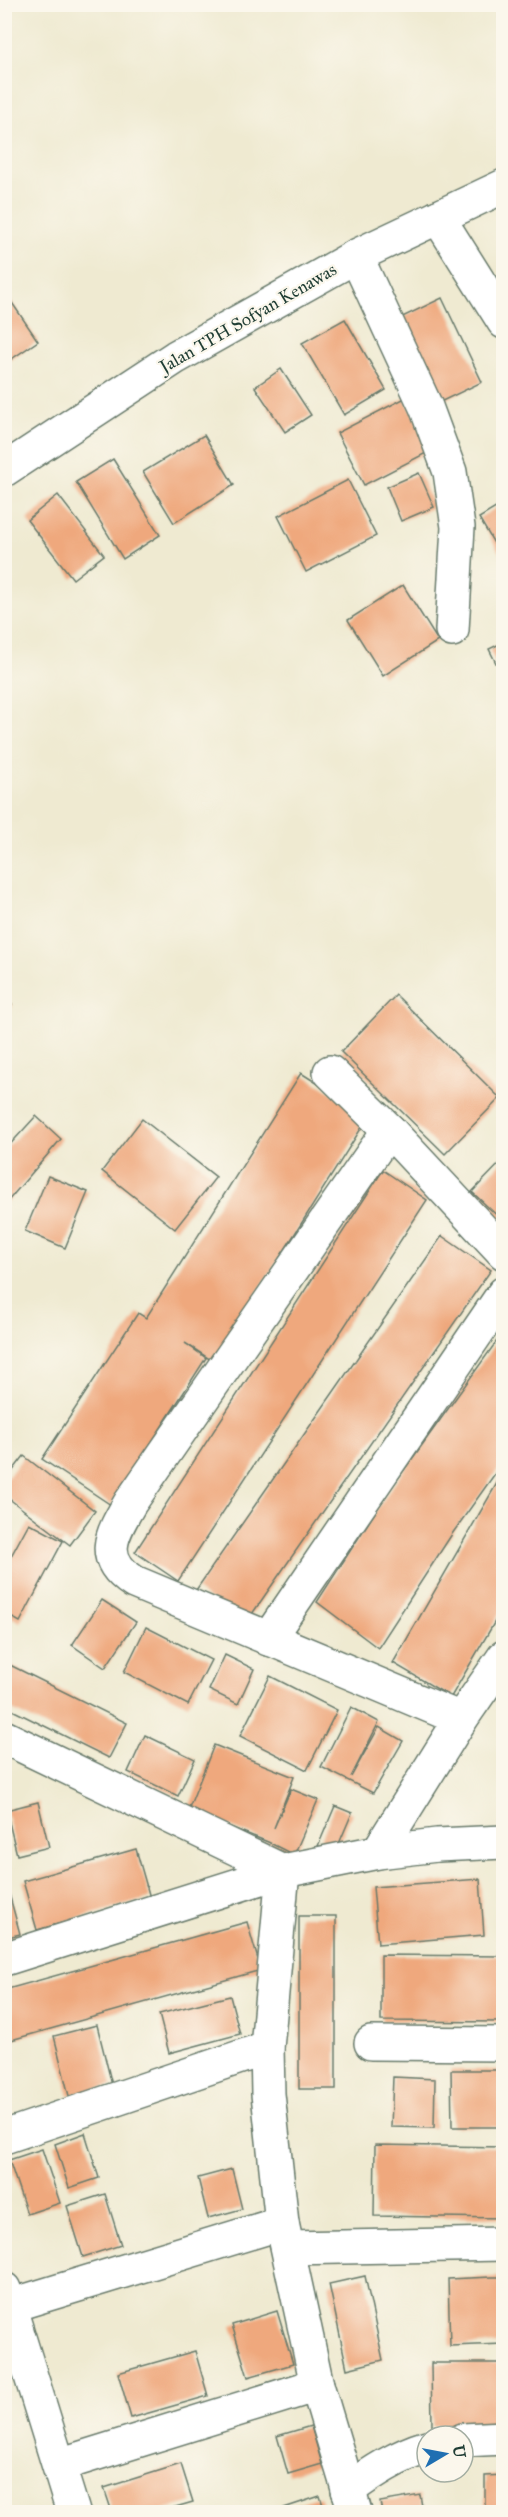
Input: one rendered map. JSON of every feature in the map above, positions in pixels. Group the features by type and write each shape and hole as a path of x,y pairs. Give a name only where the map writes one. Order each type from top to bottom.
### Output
{"street":[{"name":"Jalan TPH Sofyan Kenawas","path":"4,470 176,357 356,256 504,186"},
{"path":"438,217 504,322"},
{"path":"356,256 426,407 450,472 458,527 452,630"},
{"path":"330,1072 389,1130 504,1253"},
{"path":"389,1130 130,1503 115,1529 110,1556 115,1567 124,1576 461,1719"},
{"path":"268,1639 504,1293"},
{"path":"378,1852 461,1719 504,1657"},
{"path":"4,1737 283,1871"},
{"path":"4,1959 283,1871 378,1852 437,1845 504,1842"},
{"path":"283,1871 267,2048 268,2094 285,2236 317,2385 352,2501"},
{"path":"371,2043 504,2044"},
{"path":"4,2137 267,2048"},
{"path":"74,2512 7,2298 285,2236 504,2244"},
{"path":"59,2465 317,2385"},
{"path":"475,2439 504,2438"},
{"path":"352,2501 381,2467 415,2451"}],"building":[{"path":"4,291 38,341 4,364"},
{"path":"442,298 482,382 436,404 396,320"},
{"path":"345,319 386,390 344,415 302,343"},
{"path":"281,369 311,415 285,432 255,387"},
{"path":"405,398 432,450 364,485 337,433"},
{"path":"204,435 234,485 174,523 143,472"},
{"path":"113,459 160,535 123,559 76,482"},
{"path":"419,473 434,507 401,521 387,487"},
{"path":"348,480 376,536 306,572 278,516"},
{"path":"58,495 104,555 73,579 27,520"},
{"path":"504,503 504,560 479,518"},
{"path":"403,585 438,641 383,676 348,620"},
{"path":"504,642 504,679 489,649"},
{"path":"396,995 500,1098 445,1154 341,1052"},
{"path":"4,1000 12,1005 4,1017"},
{"path":"301,1073 369,1116 214,1362 185,1343 206,1358 111,1505 42,1459 138,1313 146,1318"},
{"path":"36,1116 61,1139 7,1202 4,1200 4,1151"},
{"path":"142,1119 216,1177 175,1229 102,1171"},
{"path":"504,1159 504,1222 472,1192"},
{"path":"383,1170 427,1200 178,1581 135,1552"},
{"path":"48,1176 88,1192 65,1248 25,1231"},
{"path":"442,1236 491,1270 245,1624 196,1590"},
{"path":"504,1331 504,1461 452,1534 378,1648 317,1602 389,1491"},
{"path":"24,1456 95,1511 70,1545 4,1495 4,1482"},
{"path":"504,1471 504,1606 451,1697 393,1663"},
{"path":"29,1523 63,1541 20,1622 4,1613 4,1569"},
{"path":"102,1600 136,1622 105,1668 72,1645"},
{"path":"146,1627 211,1660 188,1705 124,1672"},
{"path":"225,1655 254,1669 238,1704 209,1690"},
{"path":"10,1665 127,1723 109,1758 4,1706 4,1677"},
{"path":"270,1676 337,1710 307,1770 240,1736"},
{"path":"351,1707 379,1722 351,1777 379,1727 403,1741 373,1793 321,1767"},
{"path":"145,1735 195,1759 178,1796 128,1772"},
{"path":"214,1745 294,1777 274,1828 291,1789 318,1800 294,1855 268,1842 188,1810"},
{"path":"38,1802 49,1847 17,1855 6,1810"},
{"path":"335,1806 352,1813 335,1853 318,1846"},
{"path":"136,1849 150,1898 37,1930 23,1881"},
{"path":"4,1875 20,1934 4,1938"},
{"path":"480,1879 484,1935 378,1944 373,1887"},
{"path":"299,1916 336,1916 336,2089 299,2089"},
{"path":"247,1922 261,1970 4,2042 4,1990"},
{"path":"381,1955 504,1956 504,2022 381,2021"},
{"path":"230,1996 240,2034 169,2053 159,2014"},
{"path":"97,2025 112,2085 69,2096 54,2036"},
{"path":"451,2070 504,2070 504,2127 452,2127"},
{"path":"393,2077 435,2079 434,2128 391,2127"},
{"path":"85,2133 99,2178 69,2188 55,2144"},
{"path":"375,2145 504,2147 504,2218 374,2216"},
{"path":"42,2149 60,2203 27,2214 9,2160"},
{"path":"232,2169 242,2209 208,2218 198,2178"},
{"path":"105,2194 121,2245 83,2257 67,2206"},
{"path":"365,2276 383,2360 347,2369 329,2284"},
{"path":"504,2277 504,2344 450,2346 448,2279"},
{"path":"277,2311 293,2364 248,2377 232,2325"},
{"path":"195,2351 208,2396 131,2418 118,2373"},
{"path":"431,2363 504,2363 504,2425 432,2424"},
{"path":"311,2426 322,2464 288,2474 277,2436"},
{"path":"181,2464 193,2502 158,2512 112,2512 104,2488"},
{"path":"504,2475 504,2512 485,2512 485,2476"},
{"path":"420,2495 423,2512 382,2512 380,2502"},
{"path":"320,2496 325,2512 286,2512 284,2508"}]}
